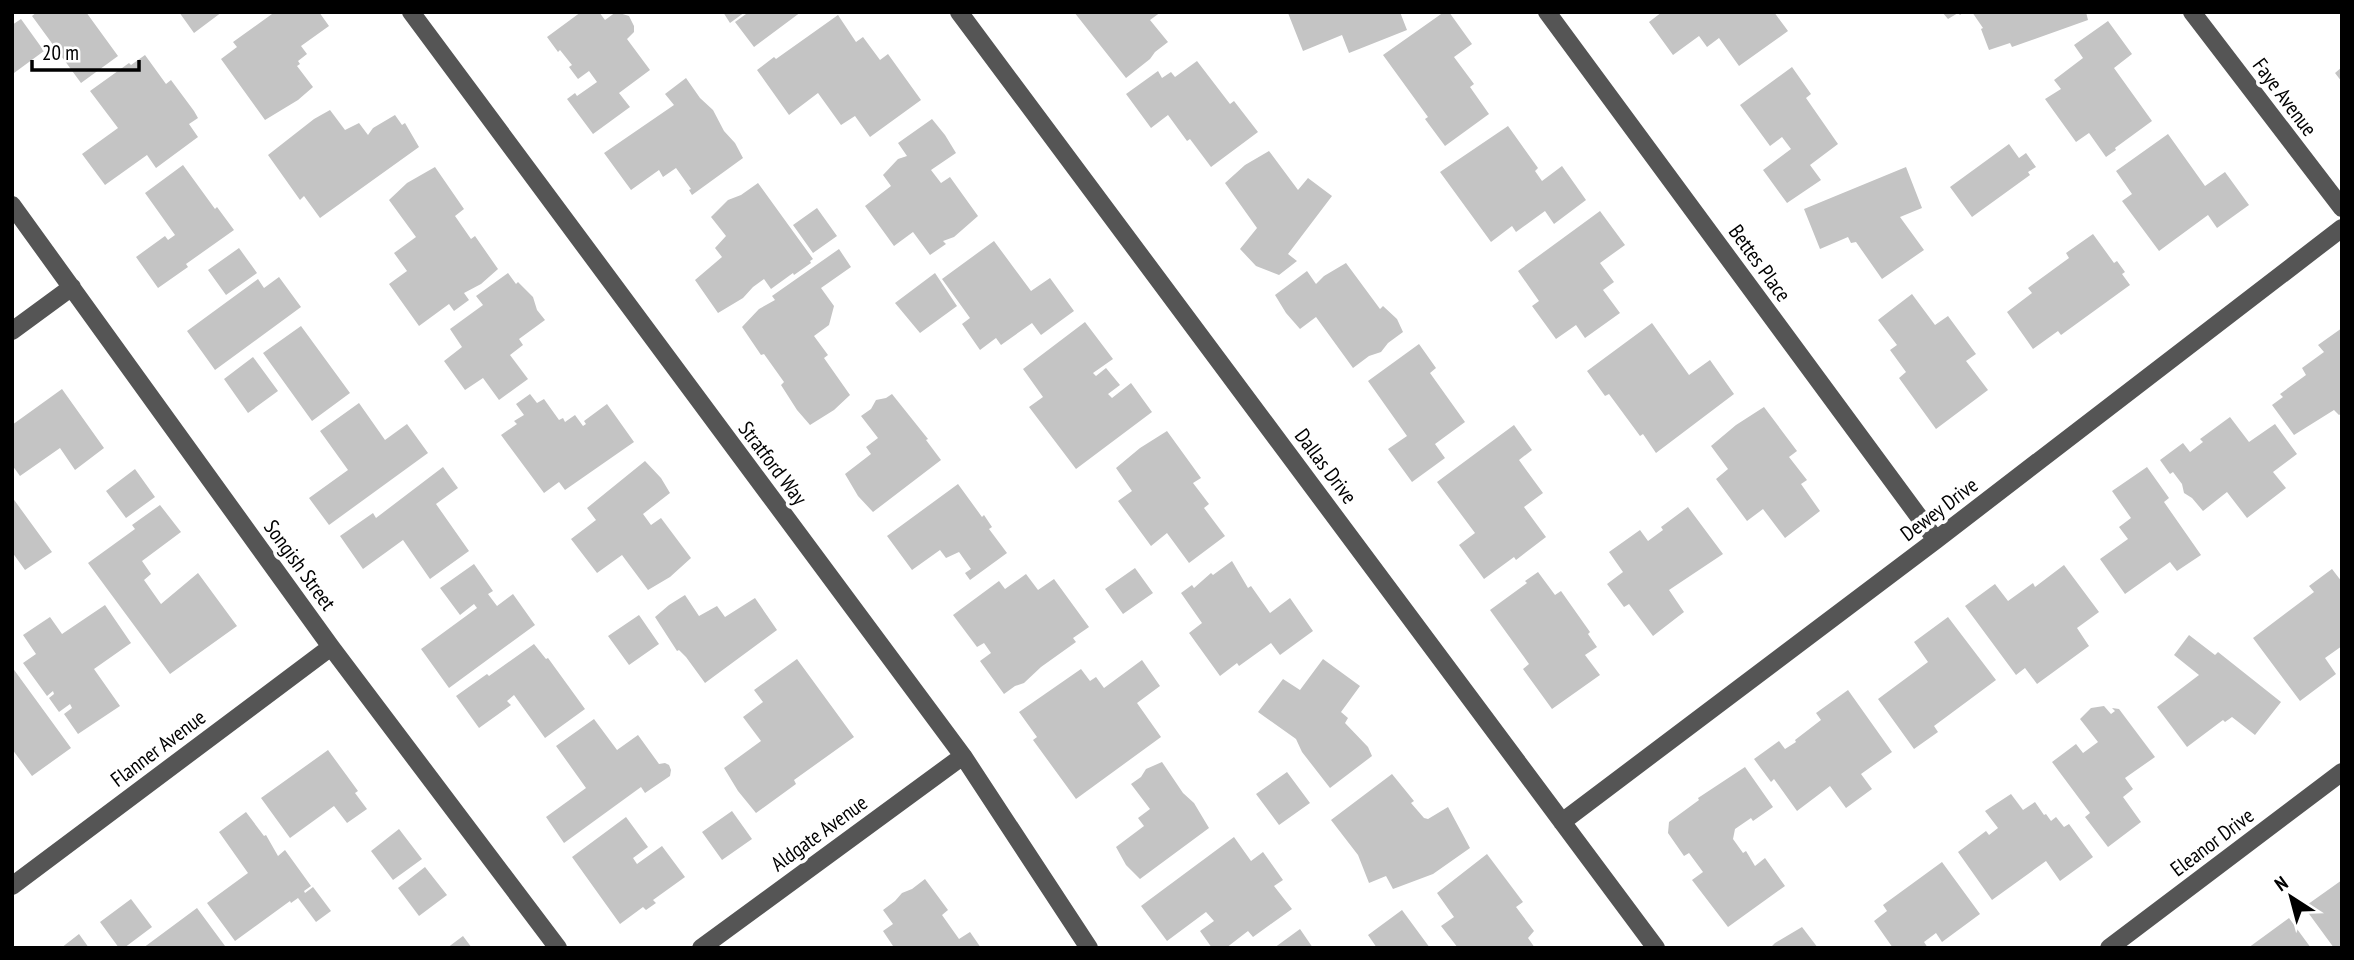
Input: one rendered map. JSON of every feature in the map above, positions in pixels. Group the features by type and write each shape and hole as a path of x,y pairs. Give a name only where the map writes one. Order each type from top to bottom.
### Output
{"street":[{"name":"Stratford Way","path":"411,12 963,756 1089,948"},
{"name":"Dallas Drive","path":"959,12 1656,948"},
{"name":"Bettes Place","path":"1547,12 1936,540"},
{"name":"Faye Avenue","path":"2192,12 2342,208"},
{"name":"Songish Street","path":"12,205 331,647 558,948"},
{"name":"Dewey Drive","path":"1562,821 1936,540 2342,228"},
{"path":"12,331 72,287"},
{"name":"Flanner Avenue","path":"12,886 331,647"},
{"name":"Aldgate Avenue","path":"701,948 963,756"},
{"name":"Eleanor Drive","path":"2109,948 2342,772"}],"building":[{"path":"37,12 86,12 118,56 81,83 32,16"},
{"path":"179,12 222,12 194,33"},
{"path":"270,12 319,12 329,26 301,46 307,54 298,61 300,64 297,66 313,87 298,100 265,120 221,59 237,47 233,42 272,14"},
{"path":"581,12 599,12 605,20 616,12 629,16 634,32 627,39 650,70 619,93 630,107 593,134 567,99 575,93 577,96 597,82 589,71 578,79 569,67 572,65 547,37"},
{"path":"723,12 745,12 730,23"},
{"path":"745,12 801,12 754,47 735,22 746,14"},
{"path":"1074,12 1161,12 1150,20 1168,42 1126,78"},
{"path":"1400,12 1407,30 1349,53 1342,35 1303,51 1288,13"},
{"path":"1444,12 1449,12 1472,44 1454,57 1474,84 1470,87 1489,114 1445,146 1425,119 1428,117 1383,55"},
{"path":"1662,12 1774,12 1788,31 1739,66 1719,38 1707,47 1699,36 1673,55 1649,22"},
{"path":"1942,12 1964,12 1948,19"},
{"path":"1972,12 2086,12 2088,20 2012,47 2010,43 1989,50 1981,29 1983,28"},
{"path":"838,15 856,42 863,37 880,60 888,54 921,100 870,137 855,116 841,125 818,93 789,115 757,70"},
{"path":"21,19 44,51 14,73 12,25"},
{"path":"2108,21 2132,54 2114,68 2152,121 2106,157 2089,133 2076,142 2045,99 2061,89 2054,80 2083,58 2074,45"},
{"path":"145,55 166,84 171,80 194,111 198,118 189,124 198,137 156,168 147,155 105,185 82,154 118,128 90,91"},
{"path":"1197,61 1230,104 1234,101 1258,132 1211,167 1168,115 1151,128 1126,94 1158,71 1162,78 1171,72 1175,77"},
{"path":"1792,67 1811,94 1806,98 1838,144 1810,165 1821,180 1787,203 1763,170 1791,149 1782,137 1770,146 1740,105"},
{"path":"2342,67 2342,82 2335,73"},
{"path":"686,78 700,98 713,110 743,158 692,195 689,190 691,189 676,168 663,177 659,170 631,190 604,153 674,105 665,94"},
{"path":"330,110 345,130 359,123 368,135 373,128 395,115 402,125 405,123 419,147 320,218 304,196 300,200 268,155 314,119"},
{"path":"932,119 956,153 931,170 941,183 950,177 978,216 954,237 943,241 946,244 930,255 913,232 894,246 865,206 891,186 883,175 898,159 907,156 898,143"},
{"path":"1508,126 1538,168 1535,171 1542,181 1562,166 1586,200 1554,224 1545,211 1516,232 1512,226 1491,242 1440,172"},
{"path":"2168,134 2205,186 2225,172 2249,205 2217,228 2208,215 2159,251 2122,201 2132,194 2116,171"},
{"path":"2009,144 2019,158 2026,153 2036,167 2028,172 2030,175 1972,217 1950,187"},
{"path":"1269,151 1298,190 1308,178 1332,196 1288,254 1297,261 1279,275 1256,266 1240,249 1257,228 1225,183 1245,165"},
{"path":"183,165 234,230 158,288 136,257 165,236 168,240 175,235 145,193"},
{"path":"435,167 464,209 455,216 471,239 475,236 498,269 481,284 464,293 469,300 454,311 449,304 419,326 389,284 407,271 394,253 416,237 389,200 407,183"},
{"path":"1906,167 1922,208 1900,217 1924,250 1882,279 1856,242 1851,243 1848,237 1820,249 1804,209"},
{"path":"758,183 813,259 771,289 764,279 743,298 718,313 695,280 722,257 715,248 726,236 711,217 728,200"},
{"path":"817,208 837,236 813,253 793,225"},
{"path":"1600,211 1625,245 1600,263 1614,282 1603,290 1620,313 1585,338 1576,325 1556,339 1532,306 1539,301 1518,271"},
{"path":"2093,234 2114,263 2117,261 2125,272 2122,274 2130,285 2061,335 2058,331 2033,349 2007,312 2032,293 2028,288 2069,258 2066,253"},
{"path":"994,241 1031,291 1050,278 1074,311 1041,335 1032,323 1001,345 996,338 980,350 962,324 970,318 942,279"},
{"path":"239,248 257,273 226,295 208,270"},
{"path":"839,249 851,267 821,288 834,306 829,325 814,336 828,355 824,358 850,395 834,410 810,425 781,385 784,382 742,327 759,309 775,300 772,296"},
{"path":"1346,263 1380,309 1383,306 1397,319 1403,332 1381,352 1369,356 1353,368 1316,317 1300,329 1275,295 1307,271 1316,284"},
{"path":"508,273 516,284 518,282 533,297 537,310 545,320 519,339 523,345 510,355 528,379 499,400 483,378 465,390 444,361 462,347 450,329 483,305 476,296"},
{"path":"935,273 957,306 920,333 895,303"},
{"path":"279,277 301,307 215,370 187,331 258,279 264,288"},
{"path":"1912,294 1935,325 1948,316 1976,354 1966,361 1988,390 1936,429 1899,378 1906,372 1890,350 1897,345 1878,320"},
{"path":"1085,322 1113,359 1093,373 1096,376 1106,368 1120,385 1108,394 1112,398 1131,383 1152,412 1076,469 1029,407 1043,397 1023,369"},
{"path":"1652,323 1689,375 1710,360 1734,394 1656,453 1609,394 1605,396 1587,371"},
{"path":"301,326 350,393 312,421 263,353"},
{"path":"2342,328 2342,413 2339,415 2334,410 2294,435 2272,405 2283,397 2280,394 2306,375 2302,368 2324,352 2318,345"},
{"path":"1419,344 1436,368 1430,373 1465,422 1435,444 1445,458 1412,482 1388,449 1407,436 1368,381"},
{"path":"253,357 278,391 248,413 224,379"},
{"path":"62,389 104,448 75,470 60,448 20,476 12,465 12,425"},
{"path":"530,394 537,403 544,399 559,420 563,418 565,422 575,415 583,426 586,424 584,421 607,404 634,442 565,490 559,482 544,493 501,435 517,424 514,421 524,415 516,404"},
{"path":"892,394 941,460 873,512 858,496 845,474 871,454 866,447 878,438 861,416 871,409 876,400"},
{"path":"359,403 385,440 407,424 428,453 329,525 309,498 348,470 320,431"},
{"path":"1764,407 1797,451 1789,457 1807,480 1801,484 1820,511 1785,538 1763,509 1747,521 1716,479 1728,469 1711,446"},
{"path":"2230,417 2249,442 2275,424 2297,454 2273,472 2286,488 2247,518 2227,492 2203,511 2184,493 2182,484 2160,460 2183,443 2190,452 2203,442 2200,439"},
{"path":"1514,425 1532,450 1519,460 1543,493 1524,507 1546,537 1516,560 1514,557 1484,579 1459,545 1475,533 1437,482"},
{"path":"1167,431 1201,478 1193,483 1209,504 1204,508 1225,536 1189,563 1167,533 1151,546 1118,501 1132,491 1116,468"},
{"path":"645,461 661,478 670,493 643,514 651,525 661,518 691,558 670,577 648,590 622,555 597,573 571,539 596,520 587,508"},
{"path":"443,467 458,488 436,504 469,551 430,579 403,540 363,569 340,536 373,513 376,518"},
{"path":"2147,467 2169,498 2164,502 2201,555 2177,571 2170,562 2125,594 2100,559 2128,539 2119,527 2131,518 2112,491"},
{"path":"135,469 155,497 126,518 106,491"},
{"path":"958,484 982,517 984,515 992,527 989,529 1007,553 970,580 965,573 971,569 959,552 946,558 940,550 912,570 887,536"},
{"path":"12,497 52,552 25,570 12,552"},
{"path":"160,505 181,532 142,561 151,574 144,580 161,604 198,573 237,626 170,674 88,563 135,529 132,525"},
{"path":"1688,507 1723,554 1669,590 1684,612 1653,636 1629,604 1624,607 1607,584 1623,572 1609,552 1640,530 1648,541 1663,530 1661,527"},
{"path":"1232,561 1248,588 1251,586 1270,613 1290,598 1313,631 1280,655 1271,643 1220,676 1189,633 1202,623 1181,593 1192,585 1194,588 1211,573 1213,575"},
{"path":"474,564 493,591 488,594 497,606 513,594 535,625 449,688 421,649 477,608 474,604 460,615 440,588"},
{"path":"2064,565 2099,612 2077,628 2089,646 2037,684 2025,668 2016,675 1965,606 1995,584 2008,601 2033,583 2035,587"},
{"path":"1135,568 1153,593 1123,614 1105,589"},
{"path":"2332,569 2342,582 2342,646 2325,658 2336,674 2300,701 2253,638 2314,592 2309,586"},
{"path":"1538,572 1555,595 1561,591 1590,632 1588,634 1597,647 1585,655 1600,675 1552,709 1523,669 1529,664 1490,610"},
{"path":"1026,574 1038,590 1054,579 1089,627 1073,638 1076,642 1024,683 1004,694 980,661 991,653 984,643 977,647 953,615 999,581 1005,589"},
{"path":"685,595 699,616 717,606 725,617 755,598 777,630 705,683 686,657 677,651 655,617"},
{"path":"105,605 131,643 94,669 120,706 78,734 64,714 72,708 70,704 59,712 49,698 54,694 53,691 47,696 23,663 36,654 23,635 50,617 62,634"},
{"path":"639,615 659,644 629,665 608,636"},
{"path":"1948,617 1996,680 1934,726 1938,732 1914,749 1878,699 1928,662 1914,642"},
{"path":"2189,635 2215,655 2218,652 2281,702 2255,735 2232,717 2225,722 2223,720 2187,747 2157,707 2199,675 2174,655"},
{"path":"534,644 546,659 548,658 585,709 545,738 514,695 507,701 511,705 479,728 456,696"},
{"path":"797,659 854,737 794,780 796,784 756,813 724,768 761,741 743,717 763,702 754,690"},
{"path":"1323,659 1360,686 1341,712 1348,718 1345,723 1368,747 1372,756 1330,788 1302,752 1296,739 1258,712 1283,679 1300,690"},
{"path":"1142,660 1160,686 1137,703 1161,737 1076,799 1033,740 1037,737 1019,712 1081,669 1090,681 1096,677 1104,688"},
{"path":"12,667 71,748 32,776 12,749"},
{"path":"1848,690 1892,752 1861,774 1872,789 1846,808 1830,786 1797,811 1774,779 1771,782 1754,759 1779,741 1785,749 1796,742 1795,740 1821,720 1816,713"},
{"path":"2104,706 2111,714 2115,711 2112,708 2119,709 2155,757 2125,778 2133,789 2123,797 2141,822 2108,847 2085,817 2090,813 2052,762 2076,744 2083,753 2098,742 2080,719 2091,708"},
{"path":"594,719 617,750 638,735 659,764 669,765 670,776 645,793 641,787 564,843 546,817 586,788 556,746"},
{"path":"328,750 358,791 355,793 367,809 347,823 334,806 290,838 261,798"},
{"path":"1162,762 1183,793 1194,803 1209,828 1140,879 1126,865 1116,847 1144,826 1138,818 1150,809 1131,784 1141,777 1146,769"},
{"path":"1745,767 1773,807 1735,829 1733,839 1743,853 1746,851 1755,866 1765,858 1785,886 1728,927 1692,880 1703,872 1689,853 1684,856 1668,833 1669,822 1699,800 1698,798"},
{"path":"1287,772 1310,803 1279,825 1256,794"},
{"path":"1392,774 1424,818 1428,819 1448,807 1470,848 1433,874 1393,889 1386,876 1369,883 1358,855 1331,820"},
{"path":"2011,794 2023,810 2035,802 2051,821 2056,817 2064,827 2069,824 2093,857 2060,881 2046,861 1992,900 1958,852 1986,831 1989,835 1998,828 1985,811"},
{"path":"732,811 752,839 722,860 702,832"},
{"path":"246,812 264,836 266,835 278,856 285,850 311,886 305,893 313,887 331,911 316,922 298,898 235,941 207,903 248,873 219,832"},
{"path":"626,817 648,847 633,858 637,864 662,846 685,877 653,900 656,903 646,910 643,907 620,924 572,857"},
{"path":"399,829 422,859 393,880 371,851"},
{"path":"1234,837 1251,861 1263,852 1283,880 1274,886 1292,909 1253,937 1248,931 1226,948 1212,948 1200,931 1214,921 1206,912 1167,941 1141,906"},
{"path":"1487,854 1523,902 1516,907 1534,931 1528,938 1535,948 1458,948 1441,926 1454,917 1437,893"},
{"path":"1942,862 1980,914 1942,942 1936,933 1924,942 1928,948 1893,948 1874,921 1887,911 1883,905"},
{"path":"425,867 447,895 419,916 398,888"},
{"path":"925,879 948,910 942,915 959,939 970,932 981,948 890,948 893,946 883,931 893,924 883,910 902,893"},
{"path":"2342,880 2342,948 2334,948 2304,907"},
{"path":"131,899 152,927 124,948 119,948 100,922"},
{"path":"197,908 225,946 143,948"},
{"path":"1402,910 1430,948 1377,948 1368,935"},
{"path":"2289,918 2311,948 2248,948"},
{"path":"1802,927 1818,948 1770,948 1775,943"},
{"path":"1300,929 1313,948 1274,948"},
{"path":"79,934 89,948 61,948"},
{"path":"463,936 472,948 447,948"}]}
